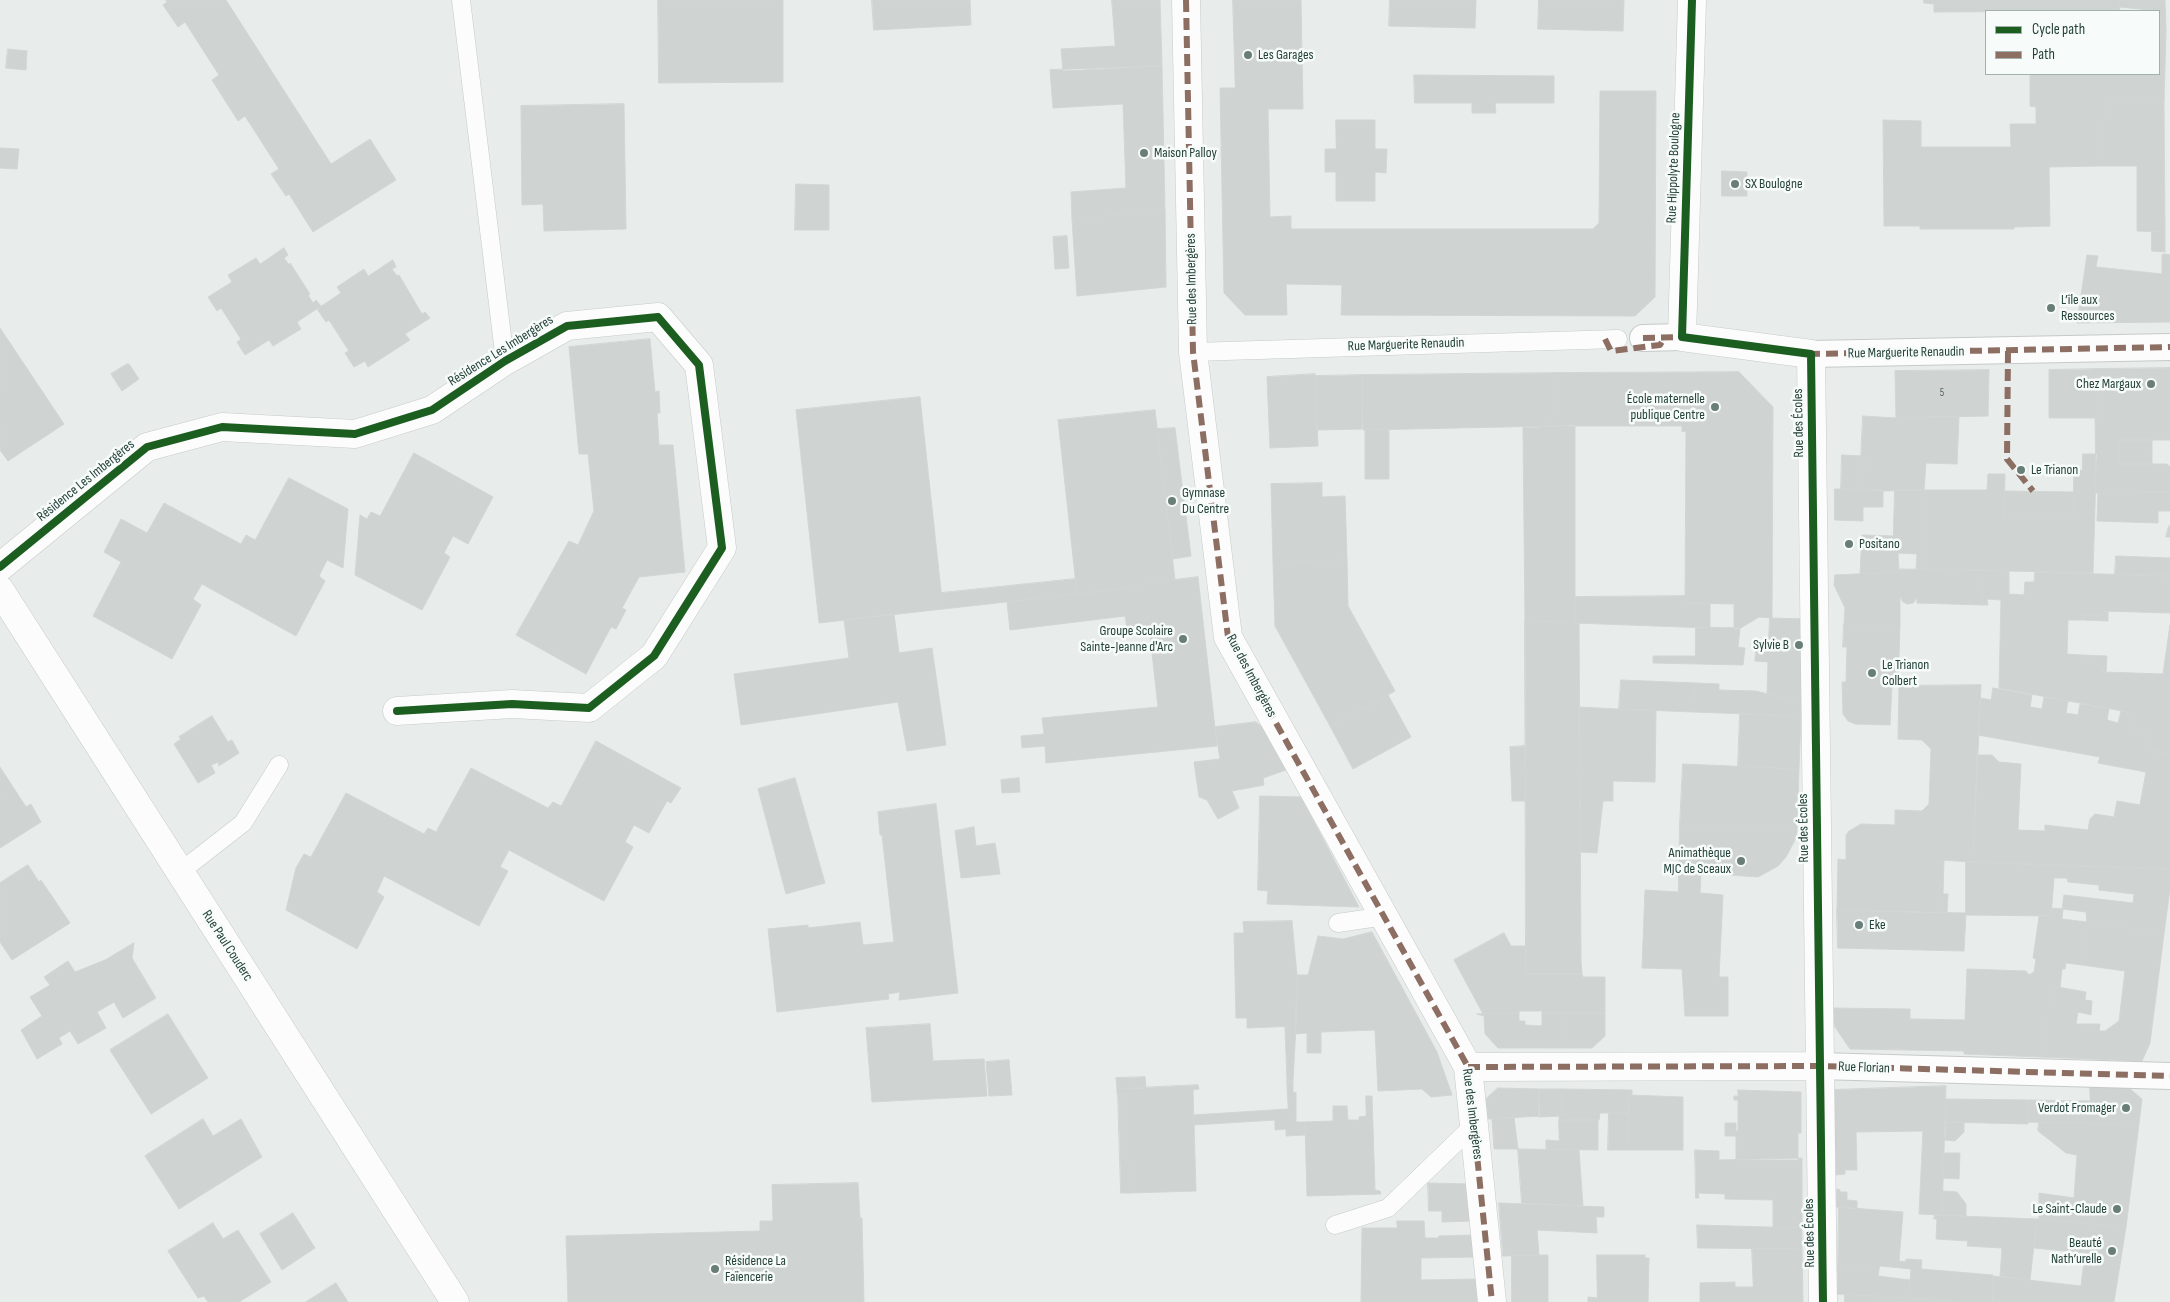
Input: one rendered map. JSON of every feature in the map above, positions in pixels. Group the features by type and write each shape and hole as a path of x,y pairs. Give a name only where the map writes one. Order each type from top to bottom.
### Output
{"street":[{"name":"Rue des Imbergères","path":"1186,0 1193,352 1228,637 1468,1067 1492,1302"},
{"name":"Rue Hippolyte Boulogne","path":"1682,337 1692,0"},
{"name":"Résidence Les Imbergères","path":"0,567 147,447 222,427 355,434 432,410 505,360 567,326 658,317 699,365 722,548 654,656 589,708 512,704 397,712"},
{"name":"Rue Marguerite Renaudin","path":"1631,338 1682,337 1811,354 2170,347"},
{"name":"Rue des Écoles","path":"1811,354 1823,1302"},
{"name":"Rue Paul Couderc","path":"0,590 455,1302"},
{"name":"Rue Florian","path":"1468,1067 1820,1066 2170,1076"}],"lane":[{"path":"461,0 505,360"},
{"name":"Rue Marguerite Renaudin","path":"1193,352 1631,338"},
{"path":"180,872 243,823 279,765"},
{"path":"1338,923 1384,916"},
{"path":"1335,1225 1388,1208 1474,1125"}],"building":[{"path":"166,0 226,0 331,164 370,139 396,180 313,232 289,194 286,196 271,174 279,169 245,116 238,121 212,80 219,75 185,22 178,27 163,5 167,2"},
{"path":"658,0 783,0 783,82 659,83"},
{"path":"872,0 970,0 971,25 874,30"},
{"path":"1112,0 1160,0 1162,66 1063,71 1061,49 1115,46"},
{"path":"1233,0 1301,0 1303,109 1268,109 1270,217 1291,216 1291,229 1593,229 1599,223 1600,91 1656,91 1655,297 1635,316 1341,315 1342,285 1286,284 1287,315 1245,315 1224,293 1220,88 1235,88"},
{"path":"1390,0 1476,0 1475,28 1389,26"},
{"path":"1539,0 1624,0 1623,31 1538,29"},
{"path":"1924,0 2119,0 2120,7 2119,10 1934,12 1934,4 1924,3"},
{"path":"2119,0 2165,0 2166,30 2160,29 2160,10 2120,7"},
{"path":"2160,29 2166,30 2164,104 2107,98 2098,166 2049,167 2050,226 2014,227 2014,229 1920,229 1920,226 1884,226 1883,120 1921,121 1921,147 2011,147 2010,124 2036,124 2036,107 2030,106 2030,75 2160,75"},
{"path":"8,49 27,51 26,70 6,68"},
{"name":"Maison Palloy","path":"1162,66 1165,211 1072,219 1071,192 1126,188 1123,104 1053,108 1050,70"},
{"path":"1414,75 1554,76 1554,103 1495,103 1496,113 1472,113 1472,103 1415,103"},
{"path":"2107,98 2164,104 2165,232 2137,231 2137,166 2098,166"},
{"path":"624,104 626,229 544,231 543,204 522,205 521,106"},
{"path":"1336,120 1375,120 1375,149 1387,149 1386,173 1375,172 1375,201 1336,201 1336,172 1325,172 1325,149 1336,149"},
{"path":"0,148 19,149 17,169 0,168"},
{"name":"SX Boulogne","path":"1722,171 1747,172 1747,196 1722,196"},
{"path":"796,184 829,185 829,230 795,230"},
{"path":"1165,211 1166,287 1077,296 1072,219"},
{"path":"2152,231 2165,232 2165,252 2152,251"},
{"path":"1067,236 1069,268 1055,269 1053,237"},
{"path":"284,248 288,255 284,258 289,265 290,263 310,294 308,295 313,303 316,300 321,306 297,322 301,329 273,346 269,340 245,355 237,342 241,339 221,308 217,311 208,297 232,282 228,275 256,258 260,264"},
{"path":"2087,255 2098,256 2096,267 2162,274 2162,255 2170,255 2170,322 2077,323"},
{"path":"393,260 396,267 392,269 397,276 399,275 422,314 425,312 430,318 405,334 410,340 368,367 365,361 354,367 345,353 349,351 329,320 326,322 317,309 341,293 337,287 364,269 368,276"},
{"path":"0,328 64,424 8,461 0,450"},
{"path":"650,339 655,392 659,391 660,413 657,413 659,445 673,445 685,572 639,577 622,608 626,610 616,629 611,627 586,674 516,635 569,541 578,545 594,511 588,454 579,454 569,347"},
{"path":"129,364 139,379 122,391 111,374"},
{"path":"2170,368 2170,440 2119,440 2119,464 2167,464 2170,467 2170,492 2138,492 2138,494 2096,493 2095,417 2097,418 2099,408 2098,369"},
{"path":"2098,369 2099,408 2097,418 2049,418 2049,370"},
{"path":"1989,370 1988,416 1896,418 1895,371"},
{"path":"1739,372 1773,407 1772,618 1759,617 1739,629 1734,629 1734,604 1685,603 1686,431 1682,432 1682,426 1551,426 1557,373"},
{"path":"1557,373 1551,426 1363,430 1362,375"},
{"path":"1315,374 1318,446 1270,448 1267,377"},
{"path":"1362,375 1362,429 1317,430 1315,376"},
{"path":"920,397 943,609 819,623 796,410"},
{"path":"1155,410 1175,580 1144,584 1145,586 1077,594 1058,420"},
{"path":"1863,416 1896,418 1959,416 1957,464 1926,463 1924,490 1882,491 1861,489 1862,466 1871,467 1872,458 1861,459"},
{"path":"1575,425 1575,623 1525,621 1523,428"},
{"path":"1175,428 1191,556 1173,559 1157,429"},
{"path":"1389,429 1389,479 1365,479 1365,430"},
{"path":"2119,440 2152,440 2152,464 2119,464"},
{"path":"414,453 493,497 468,544 453,536 444,553 450,557 422,610 355,575 360,515 367,519 371,512 380,516"},
{"path":"2083,454 2097,454 2096,471 2083,470"},
{"path":"1842,455 1862,456 1861,459 1872,458 1871,467 1862,466 1861,489 1841,490"},
{"path":"2074,470 2096,471 2093,573 1926,569 1927,490 1987,490 1988,474 2005,474 2004,517 2073,518"},
{"path":"289,478 348,509 343,568 327,560 319,576 325,581 296,636 202,584 193,599 201,605 172,659 93,616 121,562 104,552 121,519 147,533 164,503 241,544 246,535 255,540"},
{"path":"1322,483 1322,497 1345,496 1347,560 1273,562 1271,484"},
{"path":"1835,489 1883,490 1883,507 1863,507 1863,521 1835,520"},
{"path":"1895,490 1927,490 1926,569 1916,569 1917,554 1898,553 1899,572 1860,574 1862,535 1893,536"},
{"path":"2005,491 2074,492 2073,518 2004,517"},
{"path":"2138,492 2170,492 2170,511 2158,511 2158,523 2097,521 2098,493 2138,494"},
{"path":"2169,526 2170,537 2166,537"},
{"path":"2116,556 2170,558 2170,576 2115,574"},
{"path":"1347,560 1348,606 1395,691 1330,726 1275,626 1273,562"},
{"path":"1898,569 1984,570 1983,605 1917,603 1917,598 1913,603 1907,604 1903,602 1900,596 1900,625 1844,624 1845,608 1834,585 1835,575 1899,572"},
{"path":"1984,570 2009,571 2009,594 2024,595 2025,582 2034,582 2035,572 2170,576 2170,613 2104,611 2103,615 2083,615 2083,620 2068,620 2067,654 2081,655 2081,660 2095,661 2103,668 2103,672 2163,674 2170,625 2170,755 2150,750 2152,736 2130,733 2133,713 1999,688 2001,600 1987,599 1988,605 1983,605"},
{"path":"1198,577 1217,746 1046,763 1045,746 1022,748 1021,736 1044,734 1042,718 1158,707 1149,626 1135,628 1135,631 1132,631 1132,628 1127,628 1125,616 1010,630 1007,602 1145,586 1144,584"},
{"path":"1075,579 1077,594 943,609 941,593"},
{"path":"1685,596 1685,603 1710,603 1710,628 1575,623 1575,597"},
{"path":"2104,611 2108,611 2108,621 2083,620 2083,615 2103,615"},
{"path":"894,614 899,653 932,648 946,745 907,751 898,702 741,725 734,674 849,658 844,620"},
{"path":"1770,618 1805,619 1802,703 1767,694 1768,662 1755,661 1756,644 1768,645"},
{"path":"1525,621 1579,623 1582,974 1526,974"},
{"name":"Le Trianon Colbert","path":"1844,624 1900,625 1898,685 1892,685 1890,725 1855,724 1848,721 1843,714 1842,682 1846,682 1847,647 1843,647"},
{"path":"1696,627 1740,628 1738,647 1745,648 1743,665 1653,663 1653,656 1695,656"},
{"path":"2081,655 2107,656 2106,672 2103,672 2103,668 2095,661 2081,660"},
{"path":"1621,680 1696,683 1694,712 1619,709"},
{"path":"1696,683 1719,684 1719,690 1756,691 1802,703 1801,716 1694,712"},
{"path":"1981,685 1973,862 1939,860 1939,913 1837,910 1838,859 1846,860 1846,835 1849,831 1861,824 1895,825 1895,810 1922,811 1929,804 1931,749 1922,740 1898,739 1899,686"},
{"path":"1993,688 2032,695 2030,707 2042,709 2044,697 2068,701 2066,713 2078,715 2080,704 2109,709 2107,720 2118,723 2121,711 2133,713 2130,733 2152,736 2150,750 2170,755 2170,869 1973,862 1977,755 1992,755 1999,762 2021,764 2018,830 2045,831 2045,825 2088,830 2090,819 2095,814 2114,817 2117,801 2140,805 2146,772 2098,763 2100,757 1978,735 1980,698 1991,700"},
{"path":"1388,695 1411,737 1353,769 1330,726"},
{"path":"1579,707 1656,711 1655,782 1613,781 1613,801 1603,801 1597,853 1581,852"},
{"path":"1740,714 1801,716 1799,769 1738,766"},
{"path":"212,716 228,742 232,740 239,753 219,766 218,762 211,765 215,773 198,783 174,744 181,739 179,737"},
{"path":"1256,722 1264,728 1286,770 1263,778 1264,785 1232,791 1239,808 1218,819 1207,800 1199,797 1194,762 1220,759 1215,727"},
{"path":"596,741 681,788 671,803 667,801 649,833 634,825 625,842 633,847 604,901 509,850 500,867 508,871 479,926 384,876 377,892 384,897 357,949 286,910 296,868 304,854 311,857 346,793 424,834 428,828 436,832 471,768 548,808 553,802 561,806"},
{"path":"1525,746 1526,801 1512,801 1510,747"},
{"path":"1683,764 1799,769 1797,830 1680,824"},
{"path":"0,767 26,807 31,804 41,822 0,848"},
{"path":"795,778 825,883 786,894 758,789"},
{"path":"1019,778 1020,792 1002,793 1001,780"},
{"path":"1260,796 1301,797 1359,907 1267,904 1268,891 1258,890"},
{"path":"936,804 958,993 899,1000 900,992 888,994 889,999 777,1012 768,929 808,925 808,928 860,922 863,945 894,942 878,812"},
{"path":"1680,824 1797,830 1796,838 1786,857 1778,866 1758,877 1701,873 1700,893 1723,895 1719,977 1728,977 1728,1016 1685,1016 1682,969 1642,968 1645,890 1678,892"},
{"path":"974,827 976,846 995,843 1000,874 961,878 955,831"},
{"path":"1939,860 1944,861 1943,894 1948,894 1947,913 1939,913"},
{"path":"1966,862 2170,869 2170,888 2164,934 2087,922 2086,912 2062,909 2064,895 2133,903 2134,894 2099,890 2099,885 2068,882 2067,878 2054,878 2051,916 1966,915"},
{"path":"28,865 39,882 41,880 70,923 12,960 0,942 0,883"},
{"path":"2051,908 2063,909 2062,919 2087,922 2082,965 2066,963 2065,969 2062,969 2060,988 2052,986 2041,1057 1964,1054 1964,1051 1850,1049 1831,1021 1831,1008 1910,1009 1910,1019 1965,1020 1967,969 2026,971 2029,975 2034,972 2036,959 2033,958 2039,917 2040,915 2051,916"},
{"path":"1837,910 1966,913 1964,951 1838,948"},
{"path":"1292,921 1297,975 1296,1026 1247,1028 1247,1018 1236,1018 1234,933 1244,933 1243,922"},
{"path":"2087,922 2164,934 2150,1043 2142,1061 2041,1057 2052,986 2086,992 2085,1000 2092,1001 2091,1015 2078,1012 2076,1024 2100,1024 2099,1031 2105,1031 2119,1021 2125,971 2082,965"},
{"path":"1372,932 1437,1052 1452,1095 1431,1097 1422,1089 1378,1091 1375,1030 1321,1032 1321,1053 1307,1053 1307,1033 1295,1034 1297,975 1308,975 1318,936 1343,939"},
{"path":"1504,933 1511,946 1526,946 1526,974 1582,974 1583,977 1605,977 1605,1013 1519,1011 1519,1013 1483,1014 1454,960"},
{"path":"134,943 132,958 156,998 123,1018 114,1002 97,1012 106,1028 78,1044 70,1031 59,1038 62,1044 37,1059 21,1030 42,1016 30,997 50,985 44,977 68,961 75,972 105,960"},
{"path":"1519,1013 1519,1021 1525,1021 1525,1025 1542,1026 1542,1013 1565,1013 1566,1048 1498,1048 1485,1034 1484,1016 1477,1014"},
{"path":"1565,1013 1605,1013 1605,1036 1592,1048 1566,1048"},
{"path":"168,1014 208,1078 151,1114 110,1050"},
{"path":"930,1024 933,1061 984,1059 987,1096 872,1102 866,1028"},
{"path":"1296,1026 1293,1081 1287,1081 1285,1027"},
{"path":"1009,1060 1012,1095 989,1096 986,1062"},
{"path":"1145,1077 1146,1088 1117,1089 1116,1078"},
{"path":"1287,1081 1293,1081 1293,1093 1296,1092 1296,1122 1305,1122 1305,1135 1286,1136 1286,1129 1275,1130 1275,1120 1194,1125 1193,1115 1288,1109"},
{"path":"1198,1085 1199,1089 1193,1090 1196,1191 1129,1193 1126,1094 1117,1094 1117,1089"},
{"path":"1946,1086 1942,1215 1919,1214 1923,1131 1856,1132 1857,1170 1845,1170 1845,1174 1836,1175 1833,1090"},
{"path":"2090,1087 2128,1087 2142,1099 2139,1124 2028,1122 2028,1100 2090,1101"},
{"path":"1498,1088 1539,1089 1540,1116 1488,1119 1486,1099"},
{"path":"1539,1089 1561,1089 1561,1116 1539,1117"},
{"path":"1561,1089 1632,1090 1632,1096 1629,1095 1629,1113 1600,1113 1599,1120 1559,1120 1559,1116 1561,1116"},
{"path":"1738,1090 1801,1092 1801,1133 1798,1133 1798,1160 1736,1160 1736,1136 1725,1136 1725,1123 1736,1123 1736,1131 1738,1131 1738,1100 1734,1100 1734,1096 1738,1096"},
{"path":"1118,1094 1126,1094 1129,1193 1121,1193"},
{"path":"1629,1095 1683,1097 1683,1150 1628,1150"},
{"path":"1366,1096 1372,1096 1375,1190 1380,1191 1381,1194 1307,1196 1305,1122 1333,1121 1333,1106 1347,1106 1348,1120 1359,1120 1359,1117 1366,1116"},
{"path":"1946,1099 2028,1100 2028,1124 1946,1122"},
{"path":"1609,1113 1629,1113 1628,1150 1608,1150"},
{"path":"1514,1117 1518,1149 1494,1149 1492,1119"},
{"path":"203,1119 213,1136 241,1119 262,1157 179,1209 145,1156"},
{"path":"1559,1120 1598,1120 1598,1150 1546,1149 1546,1140 1559,1141"},
{"path":"1946,1122 1964,1122 1964,1132 1955,1141 1945,1140"},
{"path":"2039,1122 2139,1124 2126,1227 2039,1219 2039,1193 2074,1198 2077,1155 2066,1153 2038,1131"},
{"path":"1518,1149 1579,1150 1583,1206 1522,1203"},
{"path":"1695,1150 1719,1151 1719,1160 1802,1158 1802,1228 1773,1227 1773,1200 1725,1199 1725,1194 1698,1193 1699,1198 1696,1198"},
{"path":"1944,1153 1960,1153 1959,1179 1943,1178"},
{"name":"Résidence La Faïencerie","path":"858,1183 860,1218 862,1218 864,1302 568,1302 566,1236 760,1231 760,1221 773,1221 772,1185"},
{"path":"1428,1183 1470,1184 1473,1221 1442,1222 1442,1211 1429,1211"},
{"path":"1837,1189 1840,1192 1847,1192 1847,1200 1857,1201 1857,1209 1837,1207"},
{"path":"1943,1191 1957,1192 1966,1204 1966,1216 1942,1215"},
{"path":"1499,1203 1604,1207 1604,1217 1596,1217 1597,1233 1537,1230 1539,1255 1503,1256"},
{"path":"1839,1207 1903,1212 1899,1261 1906,1262 1906,1259 1922,1260 1921,1269 1993,1275 1993,1302 1960,1302 1909,1298 1911,1269 1880,1266 1879,1269 1838,1266"},
{"path":"293,1213 315,1248 282,1270 260,1234"},
{"path":"1935,1215 2037,1219 2030,1280 2000,1276 2002,1248 1967,1246 1968,1241 1936,1239 1937,1219 1934,1219"},
{"path":"2037,1219 2126,1227 2114,1302 1993,1302 1993,1276 2081,1286 2085,1253 2034,1248"},
{"path":"1397,1221 1424,1221 1425,1238 1474,1235 1475,1257 1421,1258 1421,1280 1478,1279 1478,1302 1361,1302 1362,1228 1397,1228"},
{"path":"213,1223 223,1239 238,1230 271,1282 239,1302 208,1302 204,1296 198,1298 168,1251"},
{"path":"1697,1225 1802,1228 1802,1249 1698,1248"},
{"path":"1752,1248 1802,1249 1803,1302 1700,1302 1700,1283 1735,1282 1735,1287 1753,1287"},
{"path":"1512,1255 1548,1255 1548,1302 1512,1302"},
{"path":"1597,1255 1645,1255 1645,1258 1649,1258 1648,1302 1588,1302 1588,1297 1597,1298"},
{"path":"1838,1266 1879,1269 1878,1276 1910,1280 1909,1298 1837,1294"},
{"path":"336,1283 348,1302 306,1302"},
{"path":"1845,1294 1909,1298 1960,1302 1845,1302"}],"marked path":[{"path":"1186,0 1193,352 1228,637 1468,1067 1492,1302"},
{"path":"1605,339 1611,351 1660,345 1665,337"},
{"path":"1643,338 1686,337"},
{"path":"1808,354 2170,347"},
{"path":"2008,351 2007,459 2033,491"},
{"path":"1468,1067 1820,1066 2170,1076"}],"cycle path":[{"path":"1692,0 1682,337 1811,354 1823,1302"},
{"path":"0,567 147,447 222,427 355,434 432,410 505,361 567,326 658,317 699,365 722,548 654,656 589,708 512,704 397,711"}],"place":[{"name":"Les Garages","path":"1248,55"},
{"name":"Maison Palloy","path":"1144,153"},
{"name":"SX Boulogne","path":"1735,184"},
{"name":"L’île aux Ressources","path":"2051,308"},
{"name":"Chez Margaux","path":"2151,384"},
{"name":"École maternelle publique Centre","path":"1715,407"},
{"name":"Le Trianon","path":"2021,470"},
{"name":"Gymnase Du Centre","path":"1172,501"},
{"name":"Positano","path":"1849,544"},
{"name":"Groupe Scolaire Sainte-Jeanne d'Arc","path":"1183,639"},
{"name":"Sylvie B","path":"1799,645"},
{"name":"Le Trianon Colbert","path":"1872,673"},
{"name":"Animathèque MJC de Sceaux","path":"1741,861"},
{"name":"Eke","path":"1859,925"},
{"name":"Verdot Fromager","path":"2126,1108"},
{"name":"Le Saint-Claude","path":"2117,1209"},
{"name":"Beauté Nath’urelle","path":"2112,1251"},
{"name":"Résidence La Faïencerie","path":"715,1269"}]}
